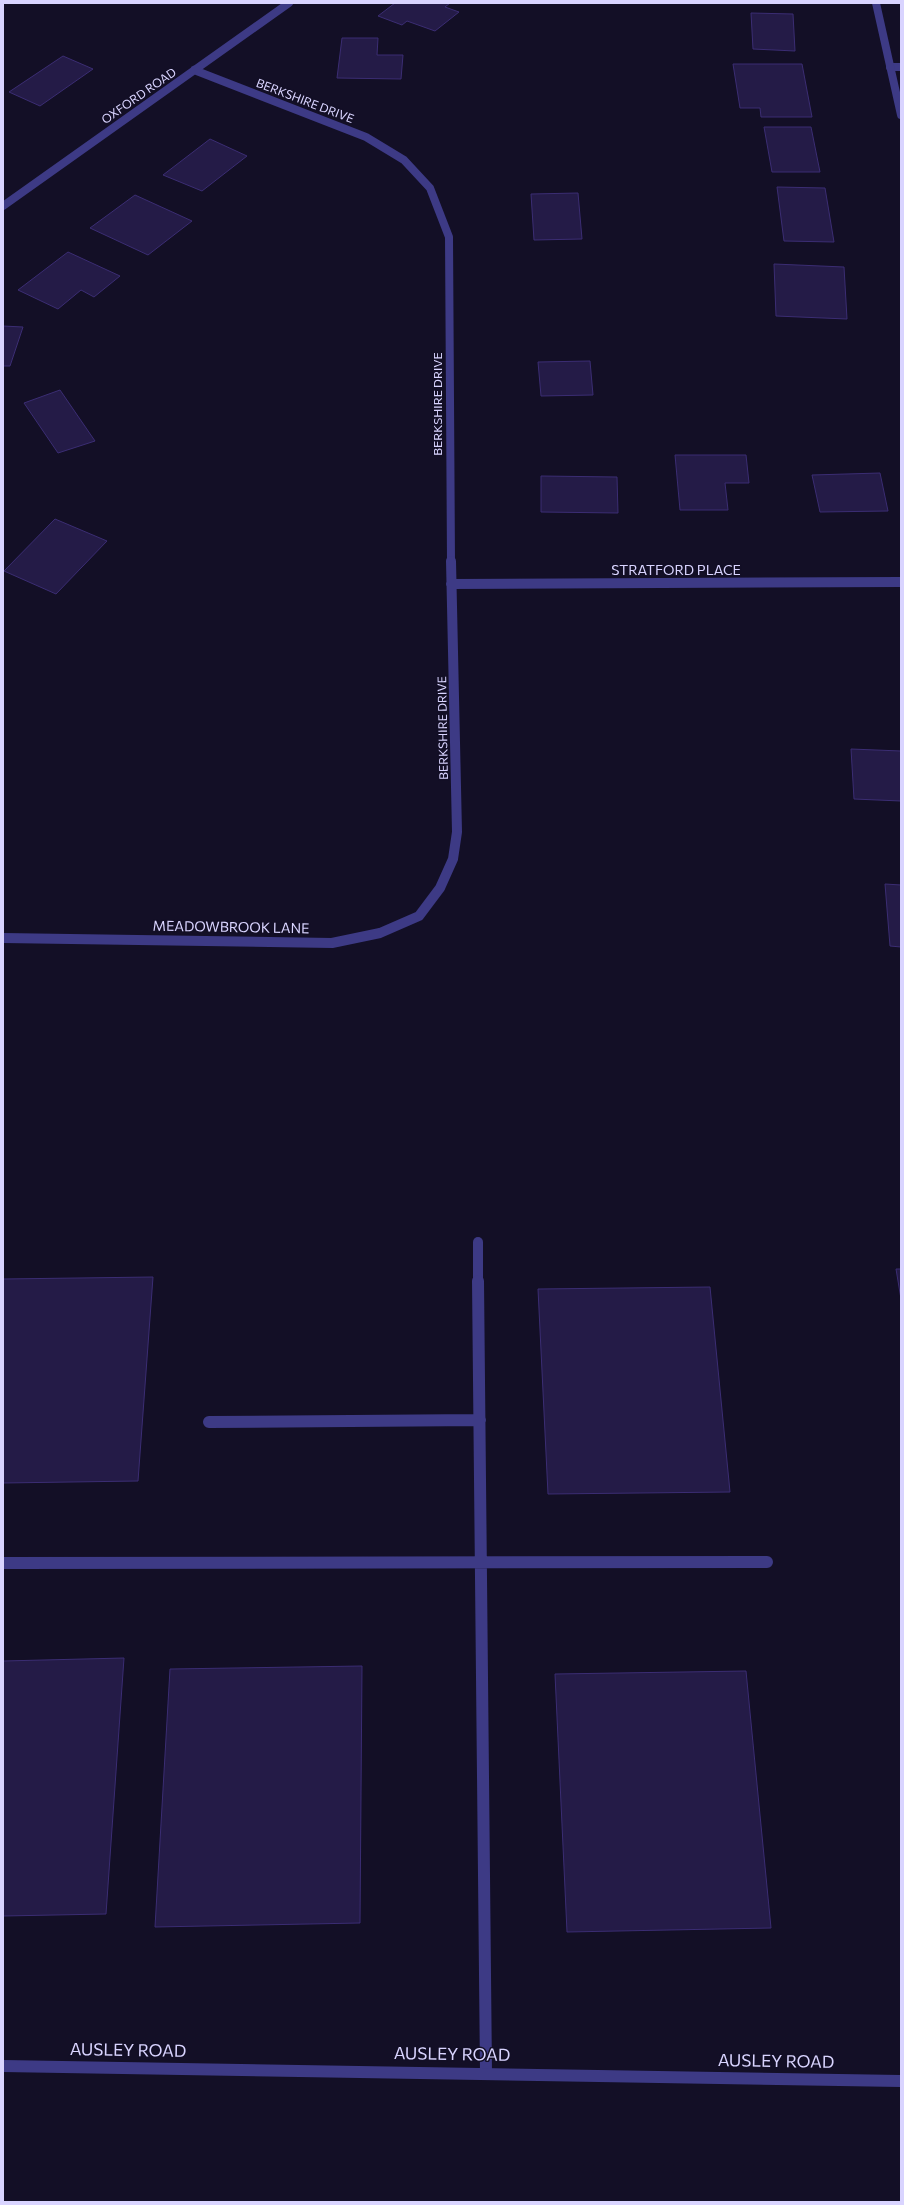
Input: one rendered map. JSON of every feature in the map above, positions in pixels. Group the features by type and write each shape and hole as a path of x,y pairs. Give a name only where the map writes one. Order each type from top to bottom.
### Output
{"street":[{"name":"OXFORD ROAD","path":"3,206 289,3"},
{"path":"876,3 901,115"},
{"path":"890,67 901,67"},
{"name":"BERKSHIRE DRIVE","path":"194,70 366,137 404,160 430,188 449,237 452,584 457,832 453,859 440,888"},
{"name":"STRATFORD PLACE","path":"452,584 901,582"},
{"name":"MEADOWBROOK LANE","path":"3,938 332,943 380,933 419,916 440,888"},
{"path":"478,1242 486,2073"},
{"path":"209,1422 480,1420"},
{"path":"3,1563 767,1562"},
{"name":"AUSLEY ROAD","path":"3,2066 901,2081"}],"building":[{"path":"395,3 450,3 445,7 459,12 435,31 407,21 402,25 378,16"},
{"path":"751,13 793,14 795,51 753,49"},
{"path":"342,38 378,38 377,55 403,55 401,79 337,78"},
{"path":"63,56 93,69 40,106 9,92"},
{"path":"733,64 802,64 812,117 761,117 760,108 740,108"},
{"path":"764,127 811,127 820,172 772,172"},
{"path":"210,139 247,156 202,191 163,175"},
{"path":"777,187 825,188 834,242 784,241"},
{"path":"578,193 582,239 534,240 531,194"},
{"path":"135,195 192,221 148,255 90,228"},
{"path":"68,252 120,276 94,297 81,290 58,309 18,290"},
{"path":"774,264 844,267 847,319 776,316"},
{"path":"3,326 23,327 10,366 3,366"},
{"path":"590,361 593,395 541,396 538,362"},
{"path":"60,390 95,441 58,453 24,403"},
{"path":"675,455 746,455 749,483 725,483 728,510 680,510"},
{"path":"880,473 888,511 820,512 812,475"},
{"path":"541,476 617,477 618,513 541,512"},
{"path":"55,519 107,541 56,594 4,571"},
{"path":"851,749 901,751 901,801 854,799"},
{"path":"885,884 901,885 901,947 890,946"},
{"path":"896,1269 901,1269 901,1299"},
{"path":"153,1277 138,1481 3,1483 3,1279"},
{"path":"710,1287 730,1492 548,1494 538,1289"},
{"path":"124,1658 106,1914 3,1916 3,1661"},
{"path":"362,1666 360,1923 155,1927 170,1669"},
{"path":"746,1671 771,1928 567,1932 555,1674"}]}
